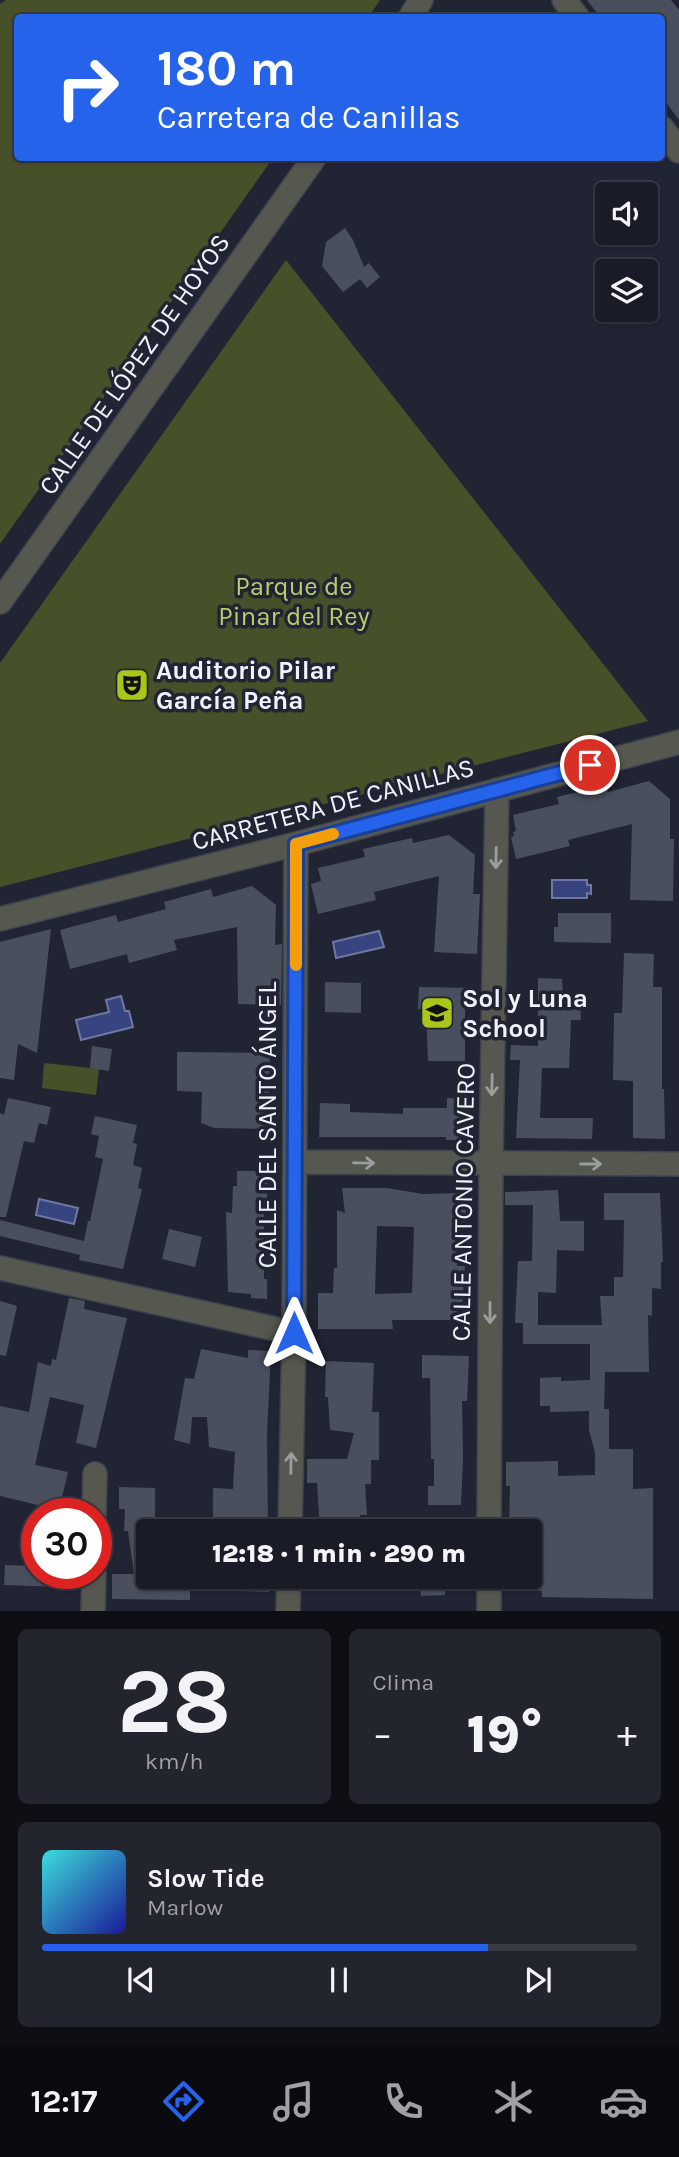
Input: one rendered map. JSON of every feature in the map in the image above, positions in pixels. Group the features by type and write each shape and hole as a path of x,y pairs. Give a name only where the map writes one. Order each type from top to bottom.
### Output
{"street":[{"path":"665,132 679,152"},
{"name":"CALLE DE LÓPEZ DE HOYOS","path":"0,602 312,161"},
{"name":"CARRETERA DE CANILLAS","path":"0,919 679,742"},
{"name":"CALLE ANTONIO CAVERO","path":"489,1519 497,790"},
{"name":"CALLE DEL SANTO ÁNGEL","path":"290,1519 294,1333 296,844"},
{"path":"295,1162 679,1164"},
{"path":"0,1268 294,1333"},
{"path":"94,1498 95,1474"},
{"path":"93,1611 94,1589"},
{"path":"288,1611 289,1589"},
{"path":"489,1589 489,1611"}],"green space":[{"path":"6,0 380,0 371,14 14,14 14,161 271,161 0,544 0,4"},
{"name":"Parque de Pinar del Rey","path":"286,260 648,721 0,887 0,663"},
{"path":"44,1063 99,1069 96,1095 42,1088"}],"water":[{"path":"552,880 587,880 587,885 591,885 591,894 587,893 587,898 552,898"},
{"path":"379,931 384,947 336,958 333,942"},
{"path":"121,996 133,1027 81,1040 76,1020 109,1012 106,1000"},
{"path":"39,1199 78,1208 74,1224 36,1215"}],"building":[{"path":"587,0 671,0 679,10 679,120 665,101 665,14 598,14"},
{"path":"345,228 364,267 369,263 380,277 367,288 360,279 343,292 322,266 326,242"},
{"path":"649,781 670,799 670,839 674,839 673,901 630,900 632,824 568,840 570,846 516,859 511,837 516,831 513,815 559,804 557,797 607,785 608,792"},
{"path":"449,835 475,855 473,894 480,894 477,954 434,952 439,876 374,892 376,900 318,914 311,884 321,881 318,868 365,857 363,849 412,838 413,843"},
{"path":"252,886 276,905 275,945 282,944 281,1005 238,1004 237,927 174,940 177,950 129,963 127,954 70,969 60,930 116,915 118,922 166,909 164,902 211,889 213,897"},
{"path":"558,913 611,913 611,943 554,942"},
{"path":"51,929 37,1053 18,1044 14,1080 0,1078 0,942"},
{"path":"624,953 654,954 653,987 662,987 665,1139 633,1138 633,1081 613,1080 614,1013 622,1013"},
{"path":"538,978 562,979 563,996 580,996 581,1020 571,1020 569,1068 542,1068 540,1118 593,1118 592,1139 516,1138 520,1060 510,1060 511,1045 538,1046"},
{"path":"325,982 361,983 361,1013 325,1012"},
{"path":"419,987 473,988 472,1010 465,1010 465,1061 428,1061 426,1009 418,1009"},
{"path":"92,1046 112,1049 109,1071 90,1068"},
{"path":"177,1052 270,1053 268,1129 214,1128 201,1123 202,1092 177,1091"},
{"path":"8,1098 51,1107 47,1125 39,1123 34,1143 24,1141 6,1217 0,1217 0,1113 4,1115"},
{"path":"447,1098 471,1099 470,1140 446,1140 446,1137 319,1137 320,1103 350,1104 350,1112 403,1114 403,1108 447,1108"},
{"path":"95,1116 137,1125 133,1143 137,1144 133,1165 142,1168 138,1188 142,1189 123,1269 79,1260 80,1255 0,1236 0,1220 84,1241 103,1159 95,1157 99,1136 91,1134"},
{"path":"237,1171 260,1171 260,1178 268,1179 267,1198 264,1198 264,1279 267,1279 267,1299 228,1292 226,1212 232,1213 233,1186 237,1186"},
{"path":"342,1188 387,1188 423,1194 466,1193 466,1227 456,1227 457,1266 465,1266 461,1320 392,1320 393,1329 318,1329 318,1293 333,1293 334,1268 337,1268 337,1210 345,1213","holes":["377,1226 414,1227 412,1293 375,1294"]},
{"path":"558,1190 560,1221 584,1221 584,1251 557,1250 556,1293 538,1292 538,1325 602,1325 600,1296 614,1296 614,1277 623,1277 624,1220 604,1220 604,1193 660,1193 663,1262 661,1289 652,1288 652,1316 648,1315 649,1372 605,1372 604,1409 609,1409 609,1449 633,1449 633,1489 653,1488 653,1599 542,1597 542,1591 526,1590 542,1589 542,1519 509,1519 510,1486 506,1486 506,1462 558,1461 558,1476 595,1475 589,1411 550,1412 550,1406 540,1406 540,1378 561,1377 561,1381 590,1380 590,1344 523,1344 523,1323 515,1323 518,1261 532,1261 533,1205 505,1205 505,1192"},
{"path":"169,1229 202,1237 195,1267 162,1259"},
{"path":"69,1298 85,1301 84,1309 127,1318 96,1448 76,1443 84,1405 50,1397 35,1465 68,1472 62,1498 21,1498 21,1501 0,1496 0,1406 29,1412 38,1362 51,1366 52,1359 56,1360"},
{"path":"0,1301 17,1306 6,1356 0,1355"},
{"path":"201,1349 248,1358 248,1350 271,1351 267,1435 268,1519 213,1519 213,1488 233,1489 235,1452 209,1447 207,1417 192,1417 190,1444 174,1440 185,1378 194,1379"},
{"path":"422,1355 469,1356 467,1401 462,1401 461,1505 428,1505 428,1486 434,1486 434,1459 431,1459 430,1378 422,1378"},
{"path":"326,1361 374,1363 372,1412 379,1412 379,1460 371,1460 371,1484 365,1484 367,1515 360,1515 360,1519 319,1519 317,1483 307,1483 307,1459 347,1459 354,1433 330,1430 328,1397 325,1397"},
{"path":"119,1487 155,1488 155,1519 136,1519 136,1589 190,1589 190,1600 112,1599 112,1574 134,1574 128,1531 124,1531 125,1509 119,1509"},
{"path":"5,1565 21,1566 21,1586 4,1585"},
{"path":"236,1589 269,1589 269,1592"},
{"path":"421,1589 445,1589 445,1595 421,1596"}],"slow traffic":[{"path":"296,965 296,844 333,834"}],"place":[{"name":"Auditorio Pilar García Peña","path":"132,685"},
{"name":"Sol y Luna School","path":"437,1013"}],"route":[{"path":"294,1333 296,844 590,765"}]}
